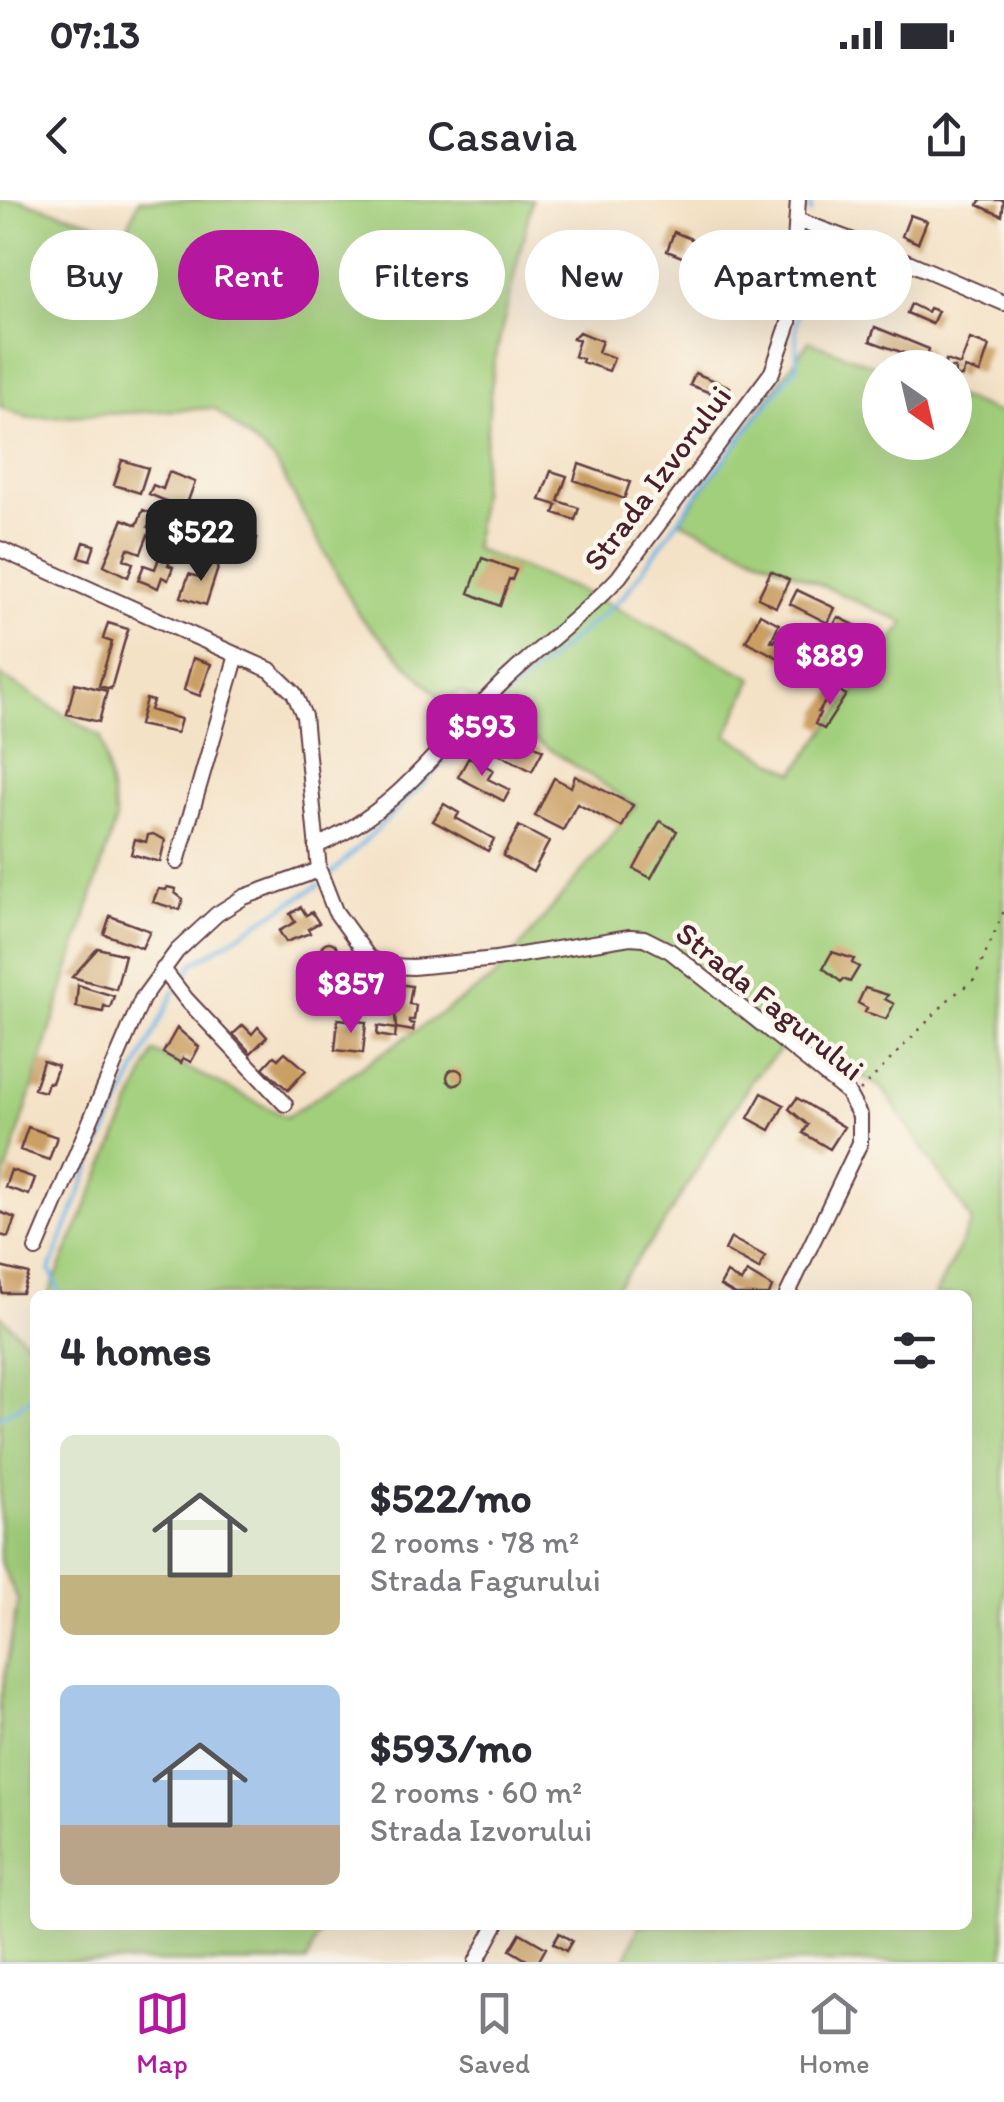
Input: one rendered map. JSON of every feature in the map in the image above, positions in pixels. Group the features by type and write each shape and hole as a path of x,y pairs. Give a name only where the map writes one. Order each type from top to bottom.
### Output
{"street":[{"name":"Strada Izvorului","path":"316,846 348,830 393,798 435,759 502,682 619,578 772,372 789,322 798,200"},
{"path":"797,220 1004,303"},
{"name":"Strada Fagurului","path":"0,550 278,675 300,705 321,878 355,943 369,958 388,966 413,968 644,938 670,952 852,1100 860,1116 860,1143 789,1290"},
{"path":"177,862 236,655"},
{"path":"36,1249 142,999 172,981 192,934 217,914 244,897 321,878"},
{"path":"172,981 284,1104"},
{"path":"476,1962 493,1930"}],"path":[{"path":"852,1100 952,997 974,980 1004,911"}],"green space":[{"path":"0,200 20,200 119,230 30,230 30,320 158,320 158,230 127,230 139,200 532,200 505,316 505,230 339,230 339,320 504,320 494,363 474,549 588,594 753,678 727,735 794,773 905,623 680,521 809,341 862,361 862,460 972,460 972,403 1004,415 1004,1962 625,1962 637,1930 972,1930 972,1290 938,1290 972,1221 883,1089 795,1035 753,1078 661,1228 614,1290 50,1290 154,1052 287,1117 494,978 636,806 461,691 444,702 360,617 275,461 214,408 29,418 0,407"},
{"path":"0,675 101,737 116,819 0,1193"},
{"path":"0,1315 27,1342 30,1335 30,1930 320,1930 307,1962 0,1962 0,1703 18,1600 0,1561"}],"building":[{"path":"980,200 1004,200 1002,216 978,205"},
{"path":"910,215 927,221 918,243 912,240 912,230 904,230"},
{"path":"674,232 679,234 679,256 667,251"},
{"path":"912,304 927,312 929,308 938,311 932,324 912,315"},
{"path":"875,327 929,349 895,350 870,341"},
{"path":"579,332 602,341 598,352 614,358 609,371 574,356 579,340 573,338"},
{"path":"970,339 989,346 980,373 972,370 972,350 966,350"},
{"path":"695,373 730,387 726,399 690,385"},
{"path":"122,460 148,468 140,493 114,485"},
{"path":"579,464 630,482 624,499 574,480"},
{"path":"551,471 567,476 558,501 579,508 575,520 554,513 557,505 540,500"},
{"path":"169,472 195,482 185,509 149,494 153,485 163,489"},
{"path":"143,510 154,514 148,527 157,530 154,538 148,535 141,553 128,548 124,559 133,563 128,577 104,565 123,519 137,525"},
{"path":"170,527 183,532 168,565 173,567 168,580 162,577 158,588 138,580 144,565 155,569"},
{"path":"233,529 257,538 247,563 223,554"},
{"path":"84,542 95,545 90,560 79,557"},
{"path":"208,558 220,562 206,605 181,597 189,574 202,578"},
{"path":"482,558 516,570 500,606 469,593"},
{"path":"771,571 789,580 776,607 758,598"},
{"path":"797,590 835,608 828,623 790,604"},
{"path":"760,614 779,624 771,641 781,637 777,644 782,640 791,644 787,650 804,658 798,668 746,641"},
{"path":"838,617 865,630 851,660 816,643 821,632 828,636"},
{"path":"108,623 128,629 111,689 99,686 112,642 103,639"},
{"path":"193,658 211,664 200,696 184,690"},
{"path":"75,683 107,691 99,722 67,714"},
{"path":"835,688 846,695 824,729 815,724 818,712"},
{"path":"146,699 153,701 150,710 181,719 177,733 139,725"},
{"path":"525,741 543,750 532,771 499,754 504,744 520,752"},
{"path":"469,757 493,770 488,779 510,790 504,801 458,777"},
{"path":"575,776 633,805 622,827 577,804 563,830 535,816 554,778 571,787"},
{"path":"444,804 459,813 456,818 494,839 488,851 433,821"},
{"path":"660,821 677,831 651,878 634,869"},
{"path":"519,826 549,842 533,872 503,856"},
{"path":"148,835 165,840 160,862 131,854 135,839 146,842"},
{"path":"158,889 176,889 175,893 183,899 180,910 153,902"},
{"path":"301,907 306,915 312,912 319,923 308,929 310,933 286,942 279,931 295,922 290,914"},
{"path":"110,916 150,931 142,948 104,934"},
{"path":"329,942 337,950 329,958 321,950"},
{"path":"98,948 125,955 116,989 72,977"},
{"path":"832,952 854,959 852,963 859,967 850,982 841,982 823,968"},
{"path":"343,960 366,970 363,980 355,978 349,1003 336,1000"},
{"path":"398,984 412,986 409,1004 416,1005 414,1020 409,1023 414,1024 413,1031 396,1028 395,1013 390,1012"},
{"path":"78,985 114,996 110,1008 104,1006 103,1012 76,1007"},
{"path":"865,988 888,995 885,999 894,1004 886,1019 865,1012 867,1008 858,1003"},
{"path":"338,1019 366,1022 363,1053 335,1050"},
{"path":"243,1025 252,1034 258,1027 267,1037 251,1053 233,1034"},
{"path":"378,1026 396,1029 395,1038 377,1035"},
{"path":"177,1028 199,1047 191,1062 183,1058 181,1063 163,1053"},
{"path":"285,1052 306,1070 288,1090 263,1068 274,1056 278,1059"},
{"path":"43,1061 58,1066 45,1092 34,1089"},
{"path":"455,1069 463,1077 455,1085 447,1077"},
{"path":"762,1093 784,1105 770,1130 748,1118"},
{"path":"797,1098 844,1127 830,1149 803,1133 808,1125 789,1109"},
{"path":"28,1127 57,1137 49,1160 20,1150"},
{"path":"11,1170 35,1178 29,1195 5,1187"},
{"path":"0,1212 15,1218 8,1237 0,1235"},
{"path":"731,1238 765,1256 759,1269 725,1250"},
{"path":"0,1267 29,1274 22,1293 2,1293"},
{"path":"747,1272 772,1287 727,1290 720,1286 727,1273 741,1282"},
{"path":"520,1933 546,1948 538,1962 530,1962 510,1950"},
{"path":"559,1933 572,1941 566,1951 553,1943"}],"waterway":[{"path":"810,213 811,200"},
{"path":"326,879 438,769 483,716 624,596 797,366 797,320"},
{"path":"181,982 194,963 319,885"},
{"path":"59,1290 50,1270 93,1160 175,990"},
{"path":"0,1417 30,1398"}]}
